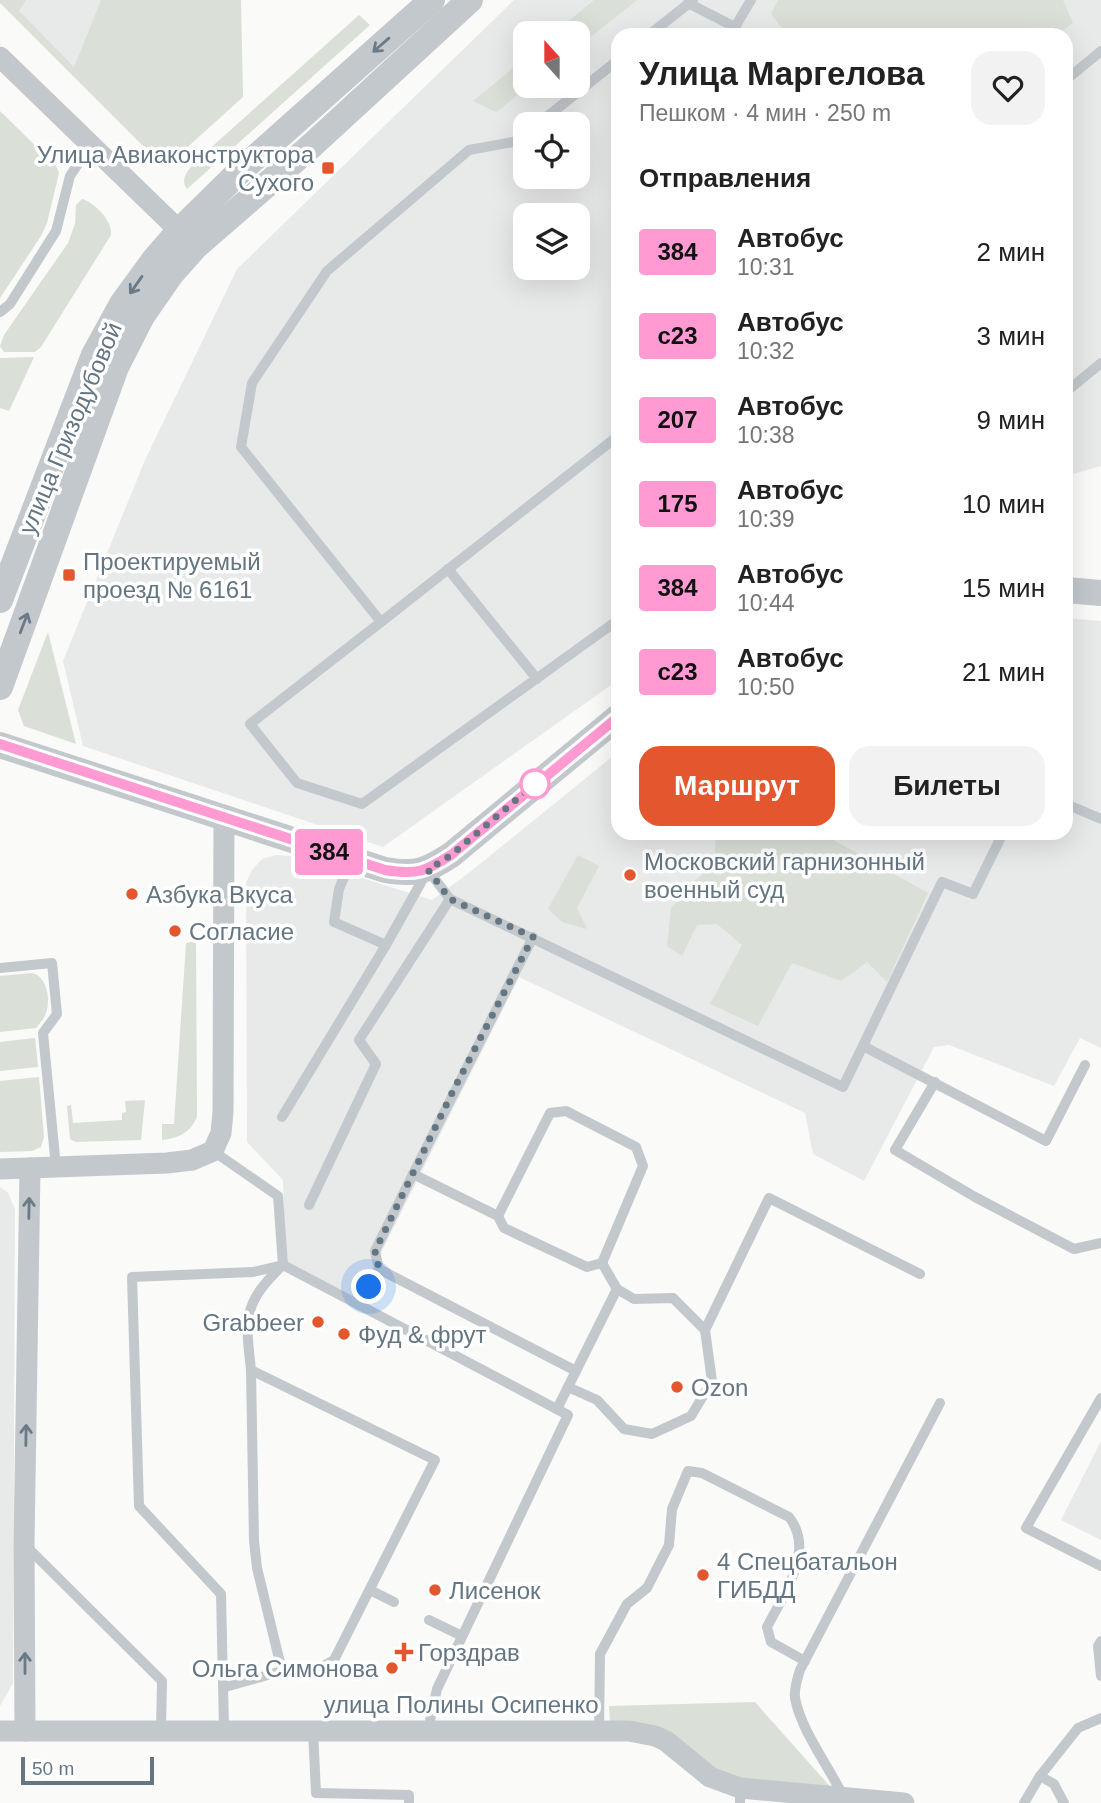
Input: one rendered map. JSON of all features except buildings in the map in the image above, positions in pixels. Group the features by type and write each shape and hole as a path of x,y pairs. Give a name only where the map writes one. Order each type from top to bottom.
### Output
{"street":[{"path":"187,239 239,172 432,0"},
{"path":"187,239 310,147 470,0"},
{"path":"0,57 187,239"},
{"name":"улица Гризодубовой","path":"0,687 116,367 142,316 172,274 187,239"},
{"name":"улица Гризодубовой","path":"0,600 94,355 122,304 154,260 187,239"},
{"path":"1073,591 1101,593"},
{"path":"0,744 224,819 385,870 407,874 428,870 451,855 611,723"},
{"path":"0,1169 167,1163 192,1160 213,1151 221,1133 223,1112 224,819"},
{"path":"25,1731 24,1544 30,1168"},
{"name":"улица Полины Осипенко","path":"0,1731 628,1731 666,1741 710,1777 740,1796 904,1803"}],"lane":[{"path":"739,28 751,0"},
{"path":"657,28 690,1 733,28"},
{"path":"1073,74 1101,51"},
{"path":"553,112 611,66"},
{"path":"381,622 241,447 252,383 327,271 469,150 513,142"},
{"path":"0,312 10,304 56,231 70,176 90,146"},
{"path":"1073,386 1101,363"},
{"path":"611,441 250,724 297,783 362,804 611,625"},
{"path":"448,569 537,679"},
{"path":"1073,807 1101,819"},
{"path":"282,1117 428,870 450,899 843,1087 942,882 973,894 1000,840"},
{"path":"352,859 339,888 334,922 386,945"},
{"path":"309,1205 376,1065 359,1040 450,899"},
{"path":"359,1305 379,1269 375,1251 533,937"},
{"path":"0,968 52,963 57,1014 43,1033 56,1167"},
{"path":"863,1046 1046,1141 1085,1065"},
{"path":"935,1082 895,1150 975,1197 1074,1248 1101,1243"},
{"path":"498,1216 550,1113 566,1111 636,1147 643,1166 602,1263"},
{"path":"213,1151 278,1196 283,1265"},
{"path":"413,1174 498,1216 504,1228 587,1267 602,1263"},
{"path":"568,1387 597,1400 624,1430 652,1434 691,1416 712,1381 705,1330 769,1198 920,1274"},
{"path":"602,1263 617,1289 634,1299 673,1298 705,1330"},
{"path":"282,1671 257,1568 254,1541 251,1370 247,1326 250,1307 262,1285 283,1265"},
{"path":"225,1730 221,1594 139,1506 132,1277 253,1272 283,1265 568,1415 437,1689 428,1730"},
{"path":"379,1269 576,1371"},
{"path":"557,1409 617,1289"},
{"path":"225,1687 282,1671 316,1670 334,1660 435,1460 251,1370"},
{"path":"1101,1398 1026,1528 1101,1566"},
{"path":"857,1800 798,1709 794,1695 796,1684 805,1661 940,1403"},
{"path":"599,1731 600,1654 627,1604 647,1588 669,1545 672,1509 688,1471 702,1473 740,1492 789,1517 796,1526 800,1535 799,1558 766,1627 771,1642 805,1661"},
{"path":"854,1538 866,1544"},
{"path":"24,1544 162,1681 161,1730"},
{"path":"370,1590 394,1602"},
{"path":"429,1620 462,1636"},
{"path":"1101,1641 1098,1646 1101,1676"},
{"path":"1024,1803 1040,1776 1078,1728 1101,1718"},
{"path":"313,1730 316,1798 409,1795 409,1803"},
{"path":"1040,1776 1054,1784 1064,1803"}],"shaded area":[{"path":"0,0 26,0 19,11 74,67 101,0 241,0 243,97 171,162 159,162 0,3"},
{"path":"26,0 101,0 74,68 18,11"},
{"path":"514,0 1101,0 1101,466 1073,474 1073,28 611,28 611,685 383,847 83,746 63,661 145,460 237,269"},
{"path":"594,0 637,0 590,37 590,21 569,21"},
{"path":"778,0 1063,0 1073,23 1066,28 782,28 771,14"},
{"path":"359,15 370,25 187,189 184,178 196,161"},
{"path":"513,68 514,98 496,112 473,101"},
{"path":"0,111 56,166 59,173 47,223 41,236 0,298"},
{"path":"82,199 102,213 109,224 111,235 41,347 35,352 4,352 0,346 4,335 68,243 75,224 76,205"},
{"path":"34,357 9,411 0,408 0,358"},
{"path":"1073,619 1101,621 1101,1048 1080,1038 1054,1086 949,1045 934,1047 864,1181 813,1154 805,1113 519,977 358,1299 285,1264 283,1180 247,1142 246,883 252,870 262,859 276,855 292,856 432,900 611,758 611,840 1073,840"},
{"path":"48,632 76,744 24,726 18,710"},
{"path":"716,840 833,840 928,893 887,982 867,962 841,981 792,963 758,1026 710,1004 742,945 717,924 697,925 682,956 667,946 671,908 689,886 714,864"},
{"path":"578,855 599,866 577,908 587,929 562,922 548,909"},
{"path":"196,941 197,1117 183,1134 162,1140 162,1124 174,1124 186,943"},
{"path":"32,973 41,979 46,989 48,1002 44,1017 36,1028 0,1032 0,976"},
{"path":"35,1038 38,1067 0,1071 0,1042"},
{"path":"39,1077 44,1137 41,1147 32,1151 0,1152 0,1081"},
{"path":"145,1100 141,1140 76,1142 70,1139 67,1106 71,1105 73,1123 122,1120 122,1113 126,1112 125,1101"},
{"path":"0,1187 8,1193 15,1209 13,1683 0,1706"},
{"path":"1101,1441 1101,1540 1061,1520"},
{"path":"755,1702 835,1792 725,1778 610,1724 609,1706"}],"bus line":[{"name":"384","path":"0,744 224,819 385,870 407,874 428,870 451,855 611,722"}],"place":[{"name":"Улица Авиаконструктора Сухого","path":"328,168"},
{"name":"Проектируемый проезд № 6161","path":"69,575"},
{"name":"Московский гарнизонный военный суд","path":"630,875"},
{"name":"Азбука Вкуса","path":"132,894"},
{"name":"Согласие","path":"175,931"},
{"name":"Grabbeer","path":"318,1322"},
{"name":"Фуд & фрут","path":"344,1334"},
{"name":"Ozon","path":"677,1387"},
{"name":"4 Спецбатальон ГИБДД","path":"703,1575"},
{"name":"Лисенок","path":"435,1590"},
{"name":"Горздрав","path":"404,1652"},
{"name":"Ольга Симонова","path":"392,1668"}],"route":[{"path":"369,1287 379,1269 375,1251 454,1089 533,937 450,899 428,870 451,855 535,784"}]}
